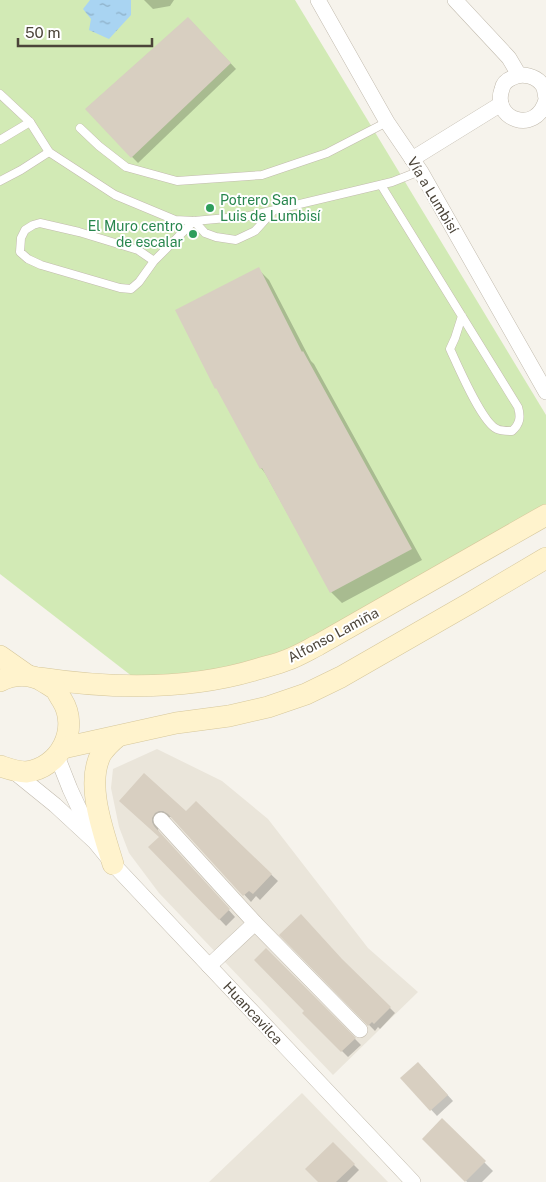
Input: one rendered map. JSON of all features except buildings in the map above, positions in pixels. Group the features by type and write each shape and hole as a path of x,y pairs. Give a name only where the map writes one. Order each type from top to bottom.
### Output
{"street":[{"name":"Vía a Lumbisí","path":"318,0 387,122 416,165 546,392"},
{"path":"455,0 509,58 519,75"},
{"path":"519,75 533,77 543,86 546,99 543,109 536,117 526,121 515,119 506,114 501,104 500,94 503,85 510,78 519,75"},
{"path":"416,165 501,104"},
{"name":"Alfonso Lamiña","path":"0,656 33,677 79,684 123,687 163,686 239,675 286,661 318,645 546,515"},
{"path":"60,752 176,723 229,716 268,707 306,694 341,677 546,558"},
{"path":"0,681 8,676 33,677 56,690 67,708 69,728 60,752 48,764 25,772 7,769"},
{"path":"112,864 96,801 96,770 101,754 117,737"},
{"name":"Huancavilca","path":"60,752 76,804 95,842"},
{"name":"Huancavilca","path":"7,769 52,803 95,842 112,864 413,1182"},
{"path":"161,820 255,923 360,1030"},
{"path":"209,966 255,923"}],"lane":[{"path":"0,94 30,122 49,152 116,195 175,220 194,221 250,216 273,211 392,182 416,165"},
{"path":"0,140 30,122"},
{"path":"80,128 126,167 177,181 262,175 326,153 387,122"},
{"path":"0,181 49,152"},
{"path":"381,185 462,316 518,407 520,421 512,431 497,430 488,423 481,413 450,349 462,316"},
{"path":"194,221 205,232 216,237 236,240 255,231 273,211"},
{"path":"154,261 138,250 53,225 40,223 33,225 25,230 21,238 20,252 28,259 41,265 120,288 131,288 140,282 154,261 194,221"}],"shaded area":[{"path":"157,749 222,781 268,819 368,948 418,992 333,1075 159,893 129,853 119,827 111,788 113,769"},
{"path":"302,1093 388,1182 209,1182"}],"green space":[{"name":"Potrero San Luis de Lumbisí","path":"0,0 295,0 546,415 546,515 286,661 200,682 133,677 0,574"}],"water":[{"path":"90,0 131,0 131,15 109,39 89,30 91,19 83,9"}],"place":[{"name":"Potrero San Luis de Lumbisí","path":"210,208"},
{"name":"El Muro centro de escalar","path":"193,234"}]}
